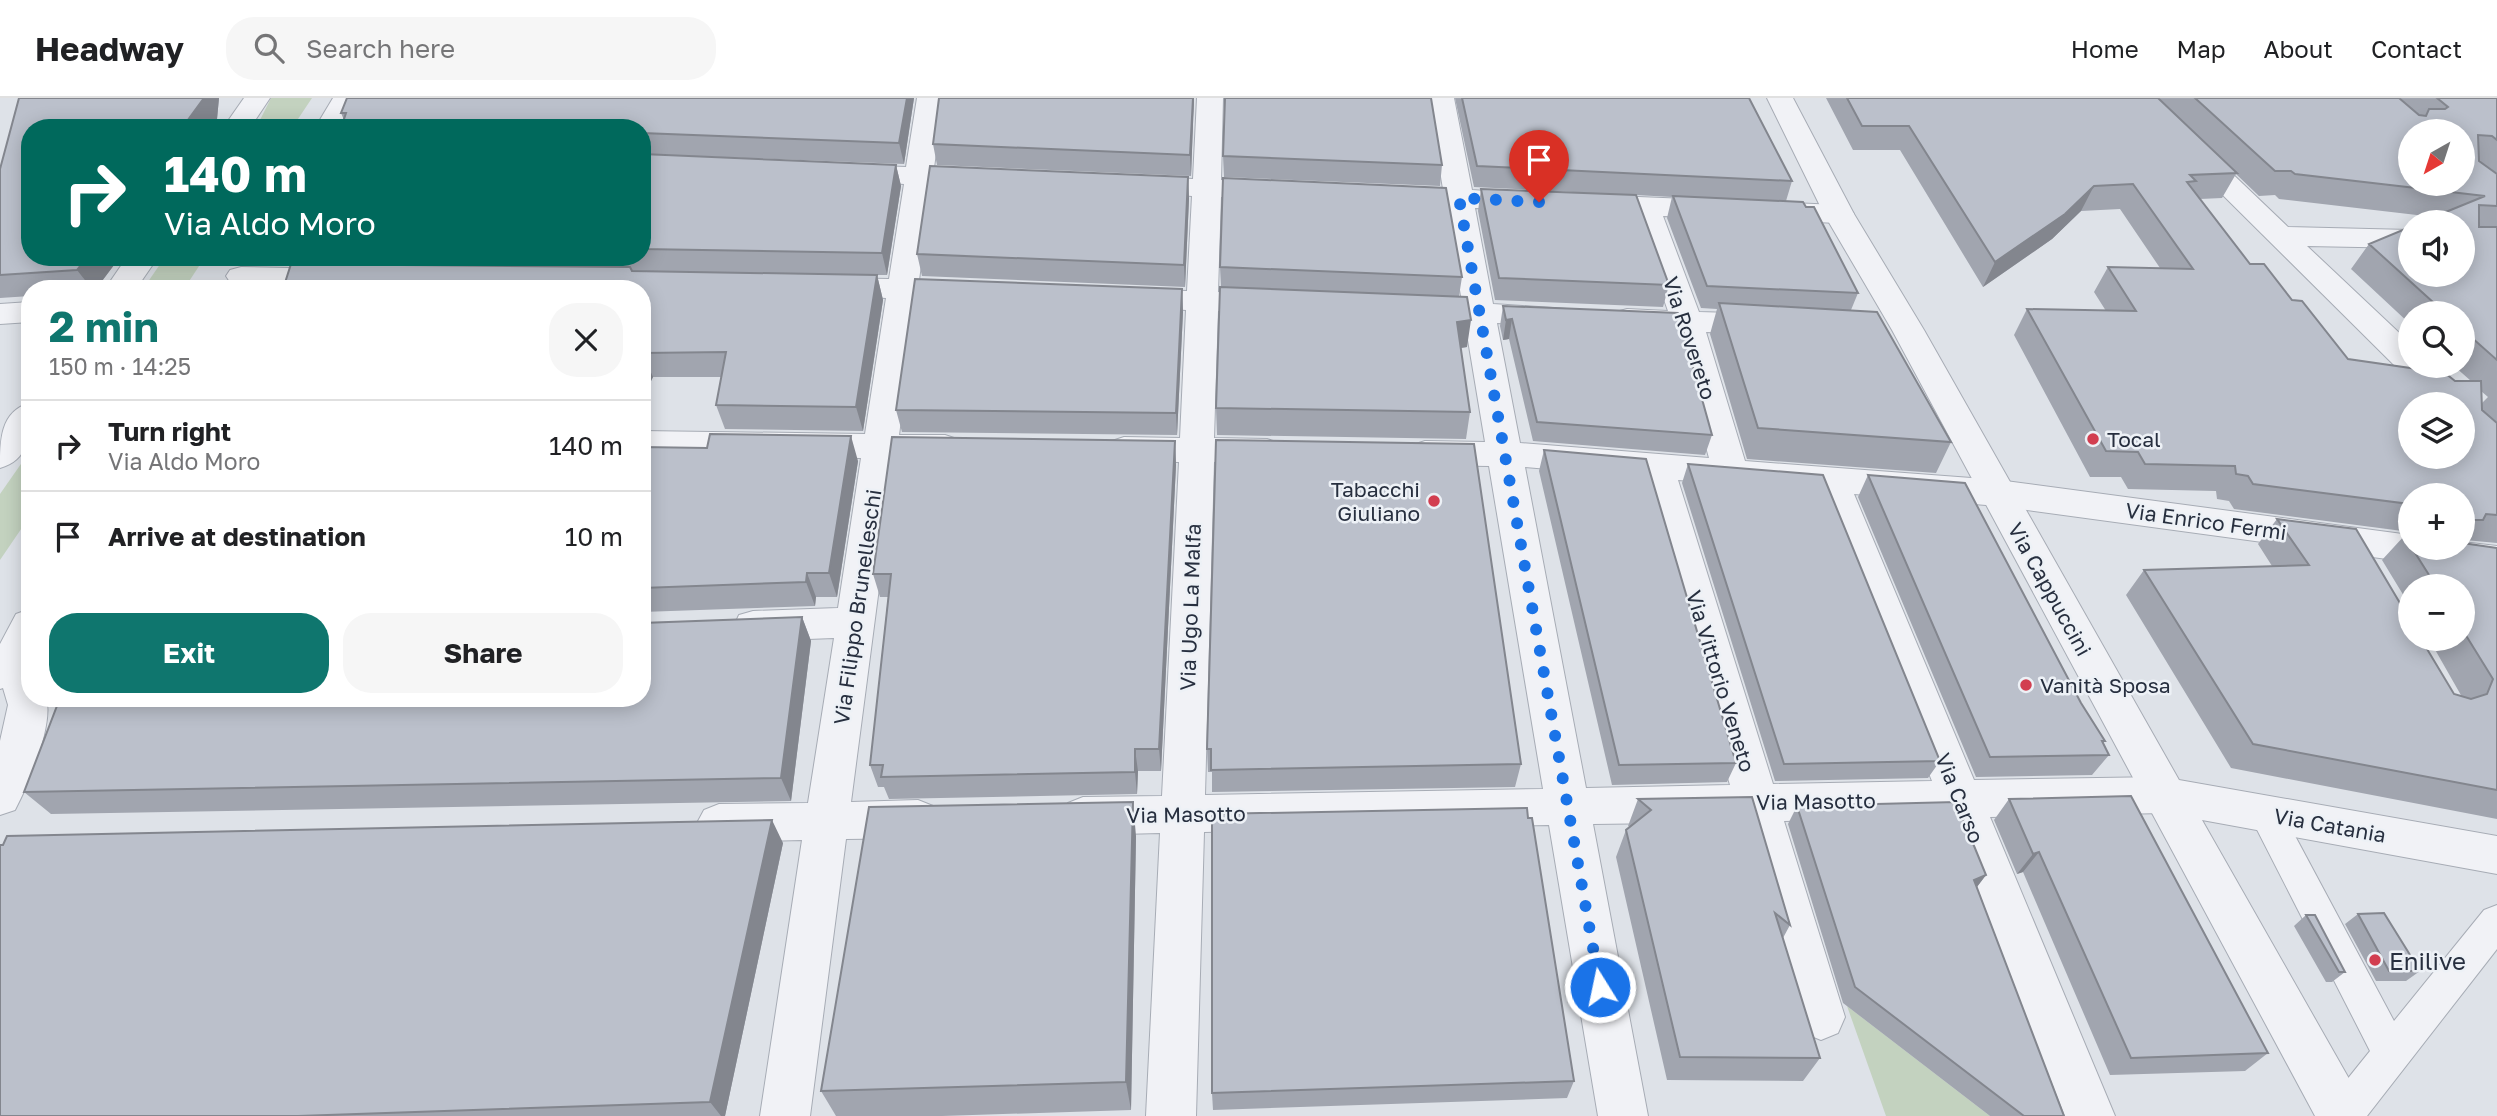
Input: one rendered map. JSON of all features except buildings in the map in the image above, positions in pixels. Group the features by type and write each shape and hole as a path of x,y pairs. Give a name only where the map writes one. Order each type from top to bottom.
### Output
{"street":[{"path":"242,119 257,98"},
{"path":"333,119 346,98"},
{"name":"Via Filippo Brunelleschi","path":"785,1116 930,98"},
{"name":"Via Ugo La Malfa","path":"1171,1116 1210,98"},
{"path":"1441,98 1623,1116"},
{"name":"Via Cappuccini","path":"1780,98 1894,329 1997,492 2343,1116"},
{"path":"2138,98 2398,350"},
{"path":"822,172 1001,179"},
{"path":"1111,184 1300,192"},
{"path":"1366,194 1839,214"},
{"name":"Via Rovereto","path":"1645,206 1687,321 1730,471"},
{"path":"2280,236 2398,239"},
{"path":"242,274 365,278"},
{"path":"806,287 998,292"},
{"path":"1107,297 1299,305"},
{"path":"1383,308 1797,326"},
{"path":"0,314 21,313"},
{"path":"0,456 21,427"},
{"path":"651,443 976,447"},
{"path":"1087,449 1295,451"},
{"name":"Via Enrico Fermi","path":"1393,452 1505,454 1997,492 2497,560"},
{"name":"Via Vittorio Veneto","path":"1656,466 1821,1017"},
{"name":"Via Carso","path":"1830,480 2090,1116"},
{"path":"2348,540 2368,575"},
{"path":"722,627 855,622"},
{"path":"17,643 21,666"},
{"path":"0,797 24,732 28,707"},
{"name":"Via Masotto","path":"1045,817 2163,795"},
{"name":"Via Catania","path":"2163,795 2497,855"},
{"path":"675,824 950,819"}],"lane":[{"path":"2266,814 2392,1055"},
{"path":"2343,1116 2497,921"}],"green space":[{"path":"271,98 312,98 298,119 260,119"},
{"path":"159,266 199,266 190,280 149,280"},
{"path":"21,464 21,529 0,560 0,494"},
{"path":"1847,1006 1990,1116 1886,1116"}],"place":[{"name":"Tocal","path":"2093,439"},
{"name":"Tabacchi Giuliano","path":"1434,501"},
{"name":"Vanità Sposa","path":"2026,685"},
{"name":"Enilive","path":"2375,960"}],"route":[{"path":"1539,202 1459,198 1600,987"}]}
